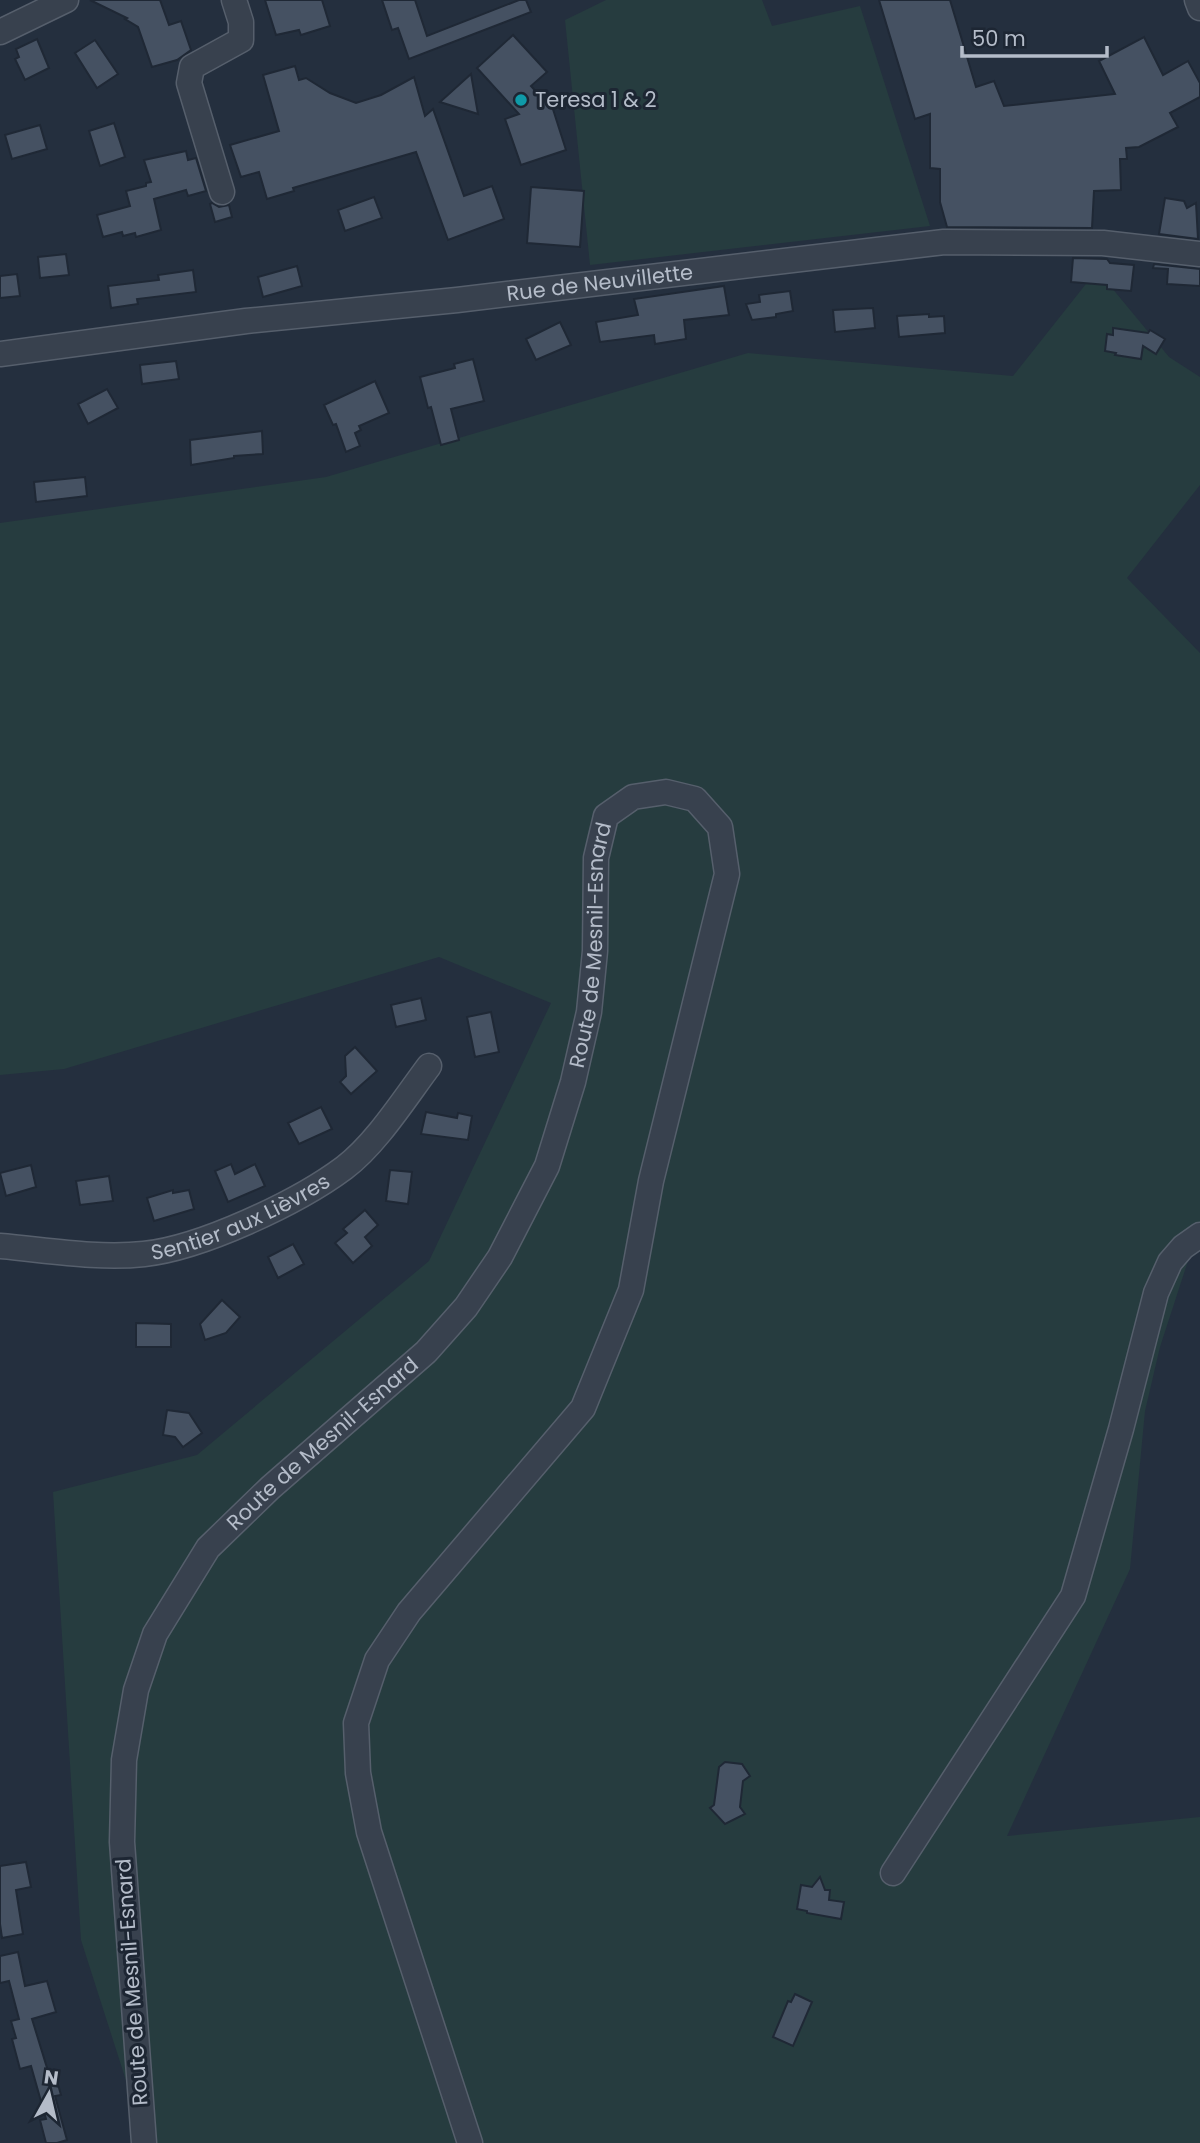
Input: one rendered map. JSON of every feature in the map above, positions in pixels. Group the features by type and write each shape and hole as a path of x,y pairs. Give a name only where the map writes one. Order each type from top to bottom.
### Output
{"street":[{"path":"0,32 66,0"},
{"path":"222,192 189,83 192,67 241,40 241,22 234,0"},
{"path":"1197,0 1200,8"},
{"name":"Rue de Neuvillette","path":"0,354 246,321 457,300 944,242 1103,243 1200,254"},
{"name":"Route de Mesnil-Esnard","path":"144,2143 122,1829 124,1760 136,1689 155,1634 208,1548 270,1488 426,1352 466,1307 500,1257 547,1166 573,1082 589,1012 595,951 596,858 606,816 633,797 666,792 695,799 720,827 727,874 651,1181 631,1290 583,1408 409,1612 377,1660 356,1723 358,1773 369,1832 470,2143"},
{"name":"Sentier aux Lièvres","path":"0,1246 97,1254 144,1254 196,1243 290,1201 345,1167 388,1122 429,1066"},
{"path":"893,1873 1073,1595 1122,1429 1156,1293 1170,1262 1183,1247 1200,1236"}],"green space":[{"path":"606,0 762,0 772,26 860,6 930,226 590,265 565,20"},
{"path":"1097,270 1169,357 1200,377 1200,485 1127,578 1200,653 1200,1224 1160,1347 1145,1411 1130,1569 1007,1836 1200,1817 1200,2143 146,2143 81,1940 53,1492 197,1455 429,1261 551,1003 439,957 64,1069 0,1075 0,523 326,477 748,353 1013,376"}],"building":[{"path":"90,0 160,0 169,25 181,21 191,50 177,60 152,67 138,27 125,19 127,18"},
{"path":"265,0 322,0 330,26 301,35 299,30 276,35"},
{"path":"382,0 415,0 427,36 519,0 526,0 531,12 409,59 398,28 392,30"},
{"path":"879,0 950,0 976,87 994,81 1004,106 1115,94 1099,61 1144,37 1163,75 1188,61 1200,83 1200,97 1170,113 1178,127 1139,147 1126,148 1127,159 1120,159 1121,190 1094,191 1092,228 947,227 940,202 940,169 930,168 930,114 915,119"},
{"name":"Teresa 1 & 2","path":"513,35 547,72 531,86 547,104 551,103 566,150 521,165 505,119 519,114 477,68"},
{"path":"37,39 49,68 25,80 15,59 19,57 16,49"},
{"path":"95,40 118,74 97,88 75,53"},
{"path":"295,66 299,80 306,78 330,93 356,103 381,95 414,77 425,116 433,109 464,196 492,186 504,219 448,240 416,152 293,188 294,191 267,199 259,172 241,177 230,145 279,131 263,75"},
{"path":"471,74 478,114 440,102"},
{"path":"114,123 125,157 100,166 89,131"},
{"path":"40,125 47,149 12,159 5,135"},
{"path":"186,151 188,160 196,158 206,191 188,196 186,190 154,199 161,230 136,237 135,233 123,236 122,232 103,237 97,215 130,206 126,191 151,182 144,160"},
{"path":"531,187 584,191 580,247 527,243"},
{"path":"374,197 382,218 345,231 338,210"},
{"path":"1165,198 1184,201 1187,208 1196,203 1198,239 1159,234"},
{"path":"210,204 219,207 229,205 232,217 215,222"},
{"path":"66,254 69,275 40,278 38,257"},
{"path":"1073,258 1107,259 1110,263 1134,265 1131,291 1107,289 1107,285 1071,282"},
{"path":"1154,264 1200,269 1200,286 1167,284 1168,269 1153,268"},
{"path":"297,266 302,286 263,297 258,277"},
{"path":"193,270 196,292 137,299 138,304 111,308 108,286 159,280 158,275"},
{"path":"17,274 20,296 0,298 0,276"},
{"path":"724,286 729,315 684,320 686,339 655,344 654,335 600,342 596,322 638,315 634,299"},
{"path":"790,291 793,311 776,314 776,317 752,320 746,304 760,302 759,295"},
{"path":"873,308 875,328 835,332 833,310"},
{"path":"929,314 929,317 944,316 945,333 899,337 897,316"},
{"path":"560,322 571,345 536,360 526,339"},
{"path":"1113,328 1148,333 1150,330 1165,339 1156,354 1143,346 1141,359 1115,355 1116,353 1105,351 1107,334 1113,335"},
{"path":"473,359 484,401 451,409 459,440 441,445 420,377 455,368 454,364"},
{"path":"176,361 179,379 142,384 140,365"},
{"path":"375,381 389,413 359,426 361,430 355,433 360,446 346,452 336,424 333,425 324,405"},
{"path":"107,389 118,408 88,424 78,404"},
{"path":"262,431 263,454 234,456 191,465 190,440"},
{"path":"85,477 87,496 36,502 34,482"},
{"path":"421,998 426,1020 396,1027 391,1005"},
{"path":"491,1012 499,1052 475,1057 467,1017"},
{"path":"355,1047 377,1071 351,1094 340,1082 346,1076 345,1056"},
{"path":"321,1107 332,1129 299,1144 288,1123"},
{"path":"426,1112 457,1118 458,1113 472,1116 468,1140 421,1134"},
{"path":"231,1164 235,1174 255,1164 265,1186 228,1202 215,1171"},
{"path":"31,1165 36,1187 6,1196 0,1173"},
{"path":"390,1170 412,1172 408,1204 386,1201"},
{"path":"109,1176 113,1201 80,1205 76,1181"},
{"path":"173,1190 173,1193 189,1190 194,1209 154,1221 147,1198"},
{"path":"365,1210 378,1225 365,1237 372,1246 353,1263 335,1243 347,1233 343,1229"},
{"path":"293,1244 304,1264 278,1278 268,1257"},
{"path":"222,1300 240,1317 226,1333 205,1340 200,1324"},
{"path":"136,1323 171,1324 171,1347 136,1347"},
{"path":"167,1410 189,1413 202,1433 183,1447 175,1437 163,1435"},
{"path":"725,1762 742,1764 750,1776 743,1781 740,1807 745,1814 725,1824 710,1808 714,1805 719,1767"},
{"path":"26,1862 31,1887 16,1890 23,1934 2,1938 0,1866"},
{"path":"820,1877 825,1890 830,1890 829,1900 844,1902 841,1919 797,1909 801,1885 812,1887"},
{"path":"18,1952 25,1986 47,1981 56,2012 32,2019 48,2071 54,2070 61,2095 55,2096 67,2140 57,2143 46,2143 40,2120 46,2119 31,2066 20,2069 12,2039 16,2038 11,2021 19,2019 9,1981 0,1983 0,1956"},
{"path":"795,1994 812,2002 793,2046 773,2037 788,2001 791,2002"}],"place":[{"name":"Teresa 1 & 2","path":"521,100"}]}
